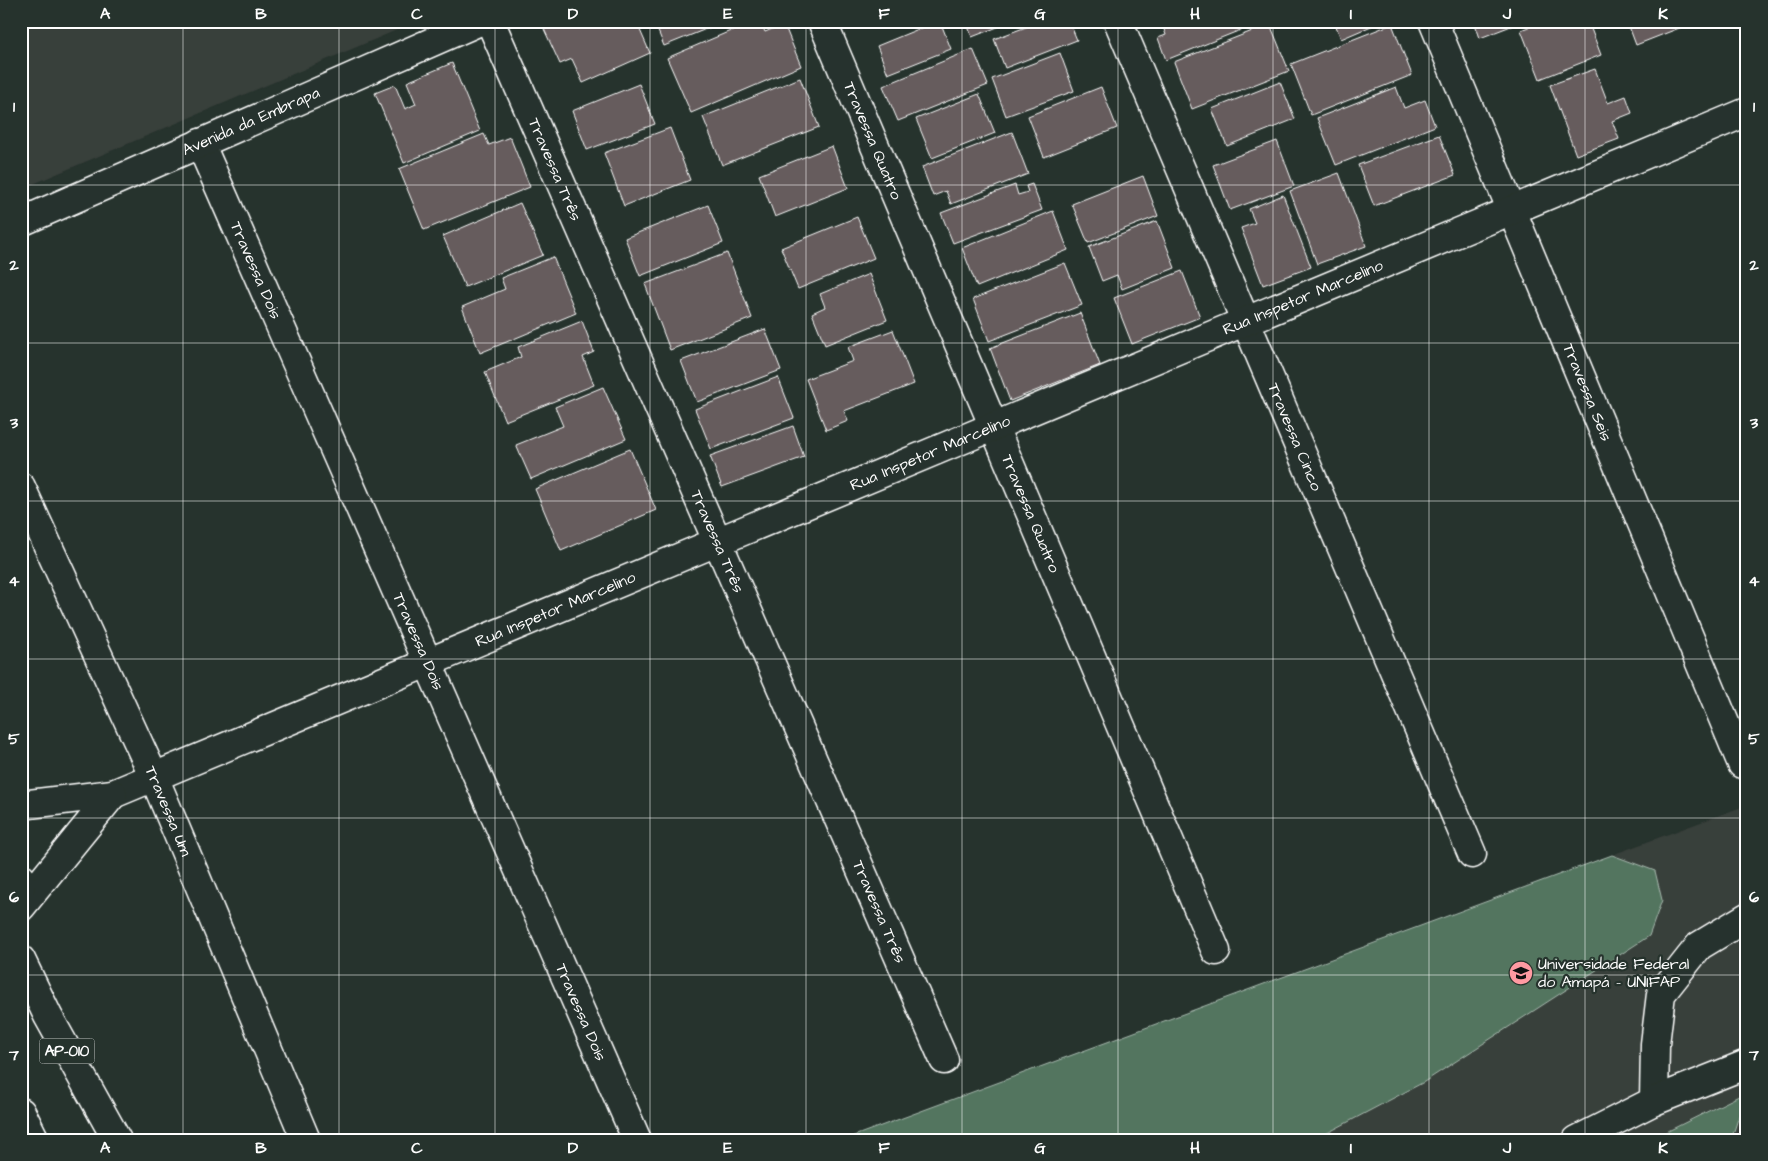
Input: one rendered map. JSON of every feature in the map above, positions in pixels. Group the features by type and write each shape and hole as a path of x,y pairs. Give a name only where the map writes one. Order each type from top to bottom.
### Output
{"street":[{"name":"Avenida da Embrapa","path":"21,222 480,21"},
{"name":"Travessa Três","path":"490,21 944,1060"},
{"name":"Travessa Quatro","path":"822,21 1216,951"},
{"name":"Travessa Cinco","path":"1118,21 1472,854"},
{"name":"Travessa Seis","path":"1433,21 1742,764"},
{"name":"Rua Inspetor Marcelino","path":"21,805 113,794 1747,112"},
{"name":"Travessa Dois","path":"200,143 637,1140"},
{"name":"Travessa Um","path":"21,487 154,777 306,1140"},
{"name":"Rua Inspetor Marcelino","path":"21,907 113,794"},
{"path":"21,878 21,886"},
{"path":"1654,1101 1655,1044 1661,994 1699,946 1747,918"},
{"name":"AP-010","path":"21,960 48,1016 117,1140"},
{"path":"1577,1140 1745,1052"},
{"path":"21,1112 35,1140"}],"path":[{"path":"1745,1052 1747,1003"}],"shaded area":[{"path":"21,21 418,21 21,189"},
{"name":"Universidade Federal do Amapá - UNIFAP","path":"1747,805 1747,1140 843,1140"}],"green space":[{"path":"1612,855 1655,871 1662,900 1649,936 1424,1082 1314,1140 843,1140"},
{"path":"1747,1092 1731,1140 1650,1140"}],"building":[{"path":"563,21 593,21 594,24 600,21 636,21 650,53 583,83 572,59 560,64 544,29"},
{"path":"654,21 726,21 664,46"},
{"path":"754,21 760,21 765,32 784,24 801,66 691,113 667,58"},
{"path":"866,21 887,21 869,28"},
{"path":"940,21 951,49 888,74 877,46"},
{"path":"966,21 1013,21 972,37"},
{"path":"1042,21 1069,21 1077,40 1005,68 994,39"},
{"path":"1161,21 1263,21 1166,60 1158,38 1166,35"},
{"path":"1334,21 1383,21 1341,39"},
{"path":"1474,21 1524,21 1480,38"},
{"path":"1543,21 1588,21 1601,55 1540,79 1521,30"},
{"path":"1627,21 1686,21 1687,25 1636,45"},
{"path":"1270,24 1289,71 1192,109 1174,62"},
{"path":"1392,24 1412,75 1311,115 1291,64"},
{"path":"973,49 988,85 898,121 883,86"},
{"path":"1060,53 1074,91 1006,116 992,79"},
{"path":"452,63 480,131 404,163 375,93 395,85 405,109 416,104 407,82"},
{"path":"1595,69 1608,103 1626,96 1632,113 1612,121 1619,139 1576,155 1550,85"},
{"path":"800,78 819,127 722,165 703,117"},
{"path":"1280,82 1295,119 1227,146 1212,109"},
{"path":"639,84 655,124 587,150 572,111"},
{"path":"1101,87 1117,128 1044,157 1028,116"},
{"path":"1396,87 1404,108 1425,100 1435,126 1336,165 1317,118"},
{"path":"979,94 995,133 932,158 916,119"},
{"path":"670,128 690,180 624,206 604,153"},
{"path":"1012,132 1028,174 951,204 946,191 933,196 922,167"},
{"path":"484,134 489,145 510,137 530,187 424,230 399,169"},
{"path":"1439,135 1455,175 1374,206 1358,165"},
{"path":"1277,141 1294,186 1230,210 1213,165"},
{"path":"832,146 848,188 775,217 759,175"},
{"path":"1339,173 1366,246 1317,264 1290,191"},
{"path":"1143,176 1158,216 1088,243 1072,204"},
{"path":"1032,184 1042,210 953,243 941,213 1015,185 1018,195 1028,192 1026,186"},
{"path":"1283,195 1311,267 1263,285 1241,228 1255,223 1249,209"},
{"path":"520,203 543,255 465,287 443,236"},
{"path":"708,205 723,243 640,276 625,238"},
{"path":"1053,211 1068,250 977,287 962,248"},
{"path":"857,217 874,258 798,289 781,248"},
{"path":"1157,221 1175,268 1122,289 1117,275 1102,281 1089,247"},
{"path":"727,253 752,318 670,350 645,284"},
{"path":"553,257 576,313 480,353 462,307 505,289 501,278"},
{"path":"1065,263 1082,305 989,341 973,299"},
{"path":"1182,271 1200,317 1132,344 1114,298"},
{"path":"869,274 887,320 825,345 812,313 825,307 820,294"},
{"path":"1080,313 1100,365 1010,401 990,348"},
{"path":"582,321 594,352 583,357 594,385 505,421 485,372 521,357 518,347"},
{"path":"765,329 781,370 697,402 681,361"},
{"path":"893,330 914,384 844,411 848,421 826,430 806,379 853,361 848,347"},
{"path":"778,377 794,418 711,449 695,409"},
{"path":"603,387 626,439 531,479 516,445 563,426 555,407"},
{"path":"793,426 804,457 722,487 710,456"},
{"path":"630,449 656,510 561,551 535,489"}],"place":[{"name":"Universidade Federal do Amapá - UNIFAP","path":"1521,973"}]}
